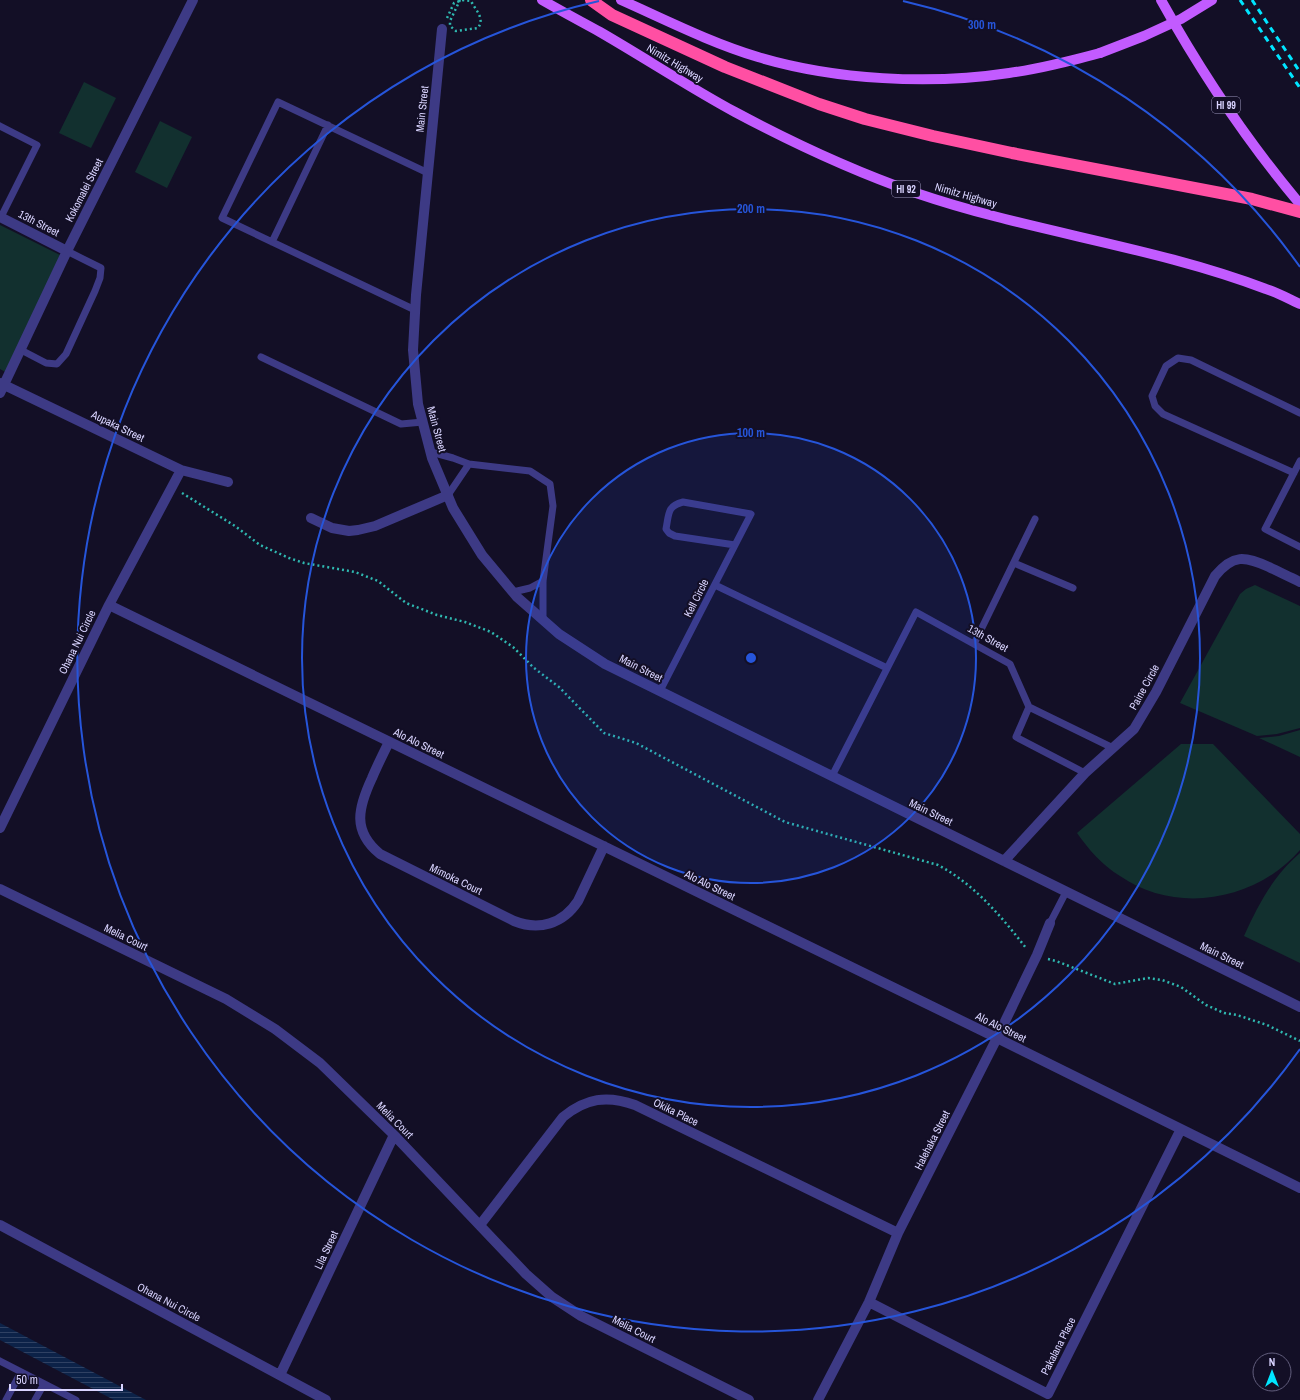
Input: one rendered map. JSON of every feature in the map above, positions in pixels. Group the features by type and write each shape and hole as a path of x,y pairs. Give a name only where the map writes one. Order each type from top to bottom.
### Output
{"highway":[{"path":"591,0 612,16 725,68 819,104 865,119 933,136 1012,153 1252,199 1300,212"}],"main road":[{"name":"Nimitz Highway","path":"542,0 733,111 834,162 909,190 961,207 1183,262 1267,289 1300,304"},
{"path":"621,0 713,40 757,57 805,68 852,75 909,79 960,78 1009,73 1100,53 1144,36 1181,19 1212,0"},
{"name":"HI 99","path":"1161,0 1186,46 1271,169 1300,204"}],"street":[{"name":"Kokomalei Street","path":"1,387 21,350 68,251 193,0"},
{"name":"Main Street","path":"442,29 415,310 413,350 418,404 431,452 453,508 482,555 513,592 559,634 605,664 1300,1007"},
{"name":"13th Street","path":"1,217 68,251"},
{"name":"Aupaka Street","path":"1,387 181,470 228,482"},
{"name":"Ohana Nui Circle","path":"0,828 108,605 181,470"},
{"path":"311,518 332,528 349,531 358,530 375,526 448,495"},
{"name":"Paine Circle","path":"1004,861 1085,772 1134,729 1156,692 1215,576 1222,567 1232,561 1243,559 1253,560 1300,582"},
{"name":"Alo Alo Street","path":"108,605 604,846 1300,1188"},
{"name":"Mimoka Court","path":"389,742 361,804 361,825 370,844 380,854 514,921 528,926 543,926 563,918 578,901 604,846"},
{"name":"Melia Court","path":"0,889 226,999 275,1028 320,1063 394,1135 526,1274 552,1297 581,1316 749,1400"},
{"name":"Halehaka Street","path":"818,1400 869,1302 898,1233 1037,955 1050,923"},
{"name":"Okika Place","path":"480,1225 563,1117 579,1106 588,1102 616,1099 635,1105 898,1233"},
{"name":"Pakalana Place","path":"869,1302 1046,1397 1181,1129"},
{"name":"Lila Street","path":"280,1375 394,1135"},
{"name":"Ohana Nui Circle","path":"0,1225 326,1400"}],"lane":[{"path":"415,310 222,218 278,102 428,174"},
{"path":"0,126 37,145 1,217"},
{"path":"272,242 328,126"},
{"path":"21,350 46,362 57,364 66,354 96,291 101,268 68,251"},
{"path":"261,357 401,424 423,422"},
{"path":"1294,473 1163,414 1155,406 1152,396 1166,366 1178,358 1191,360 1300,413"},
{"path":"431,452 469,464 530,471 550,484 553,506 543,582 543,620"},
{"path":"1300,462 1265,529 1300,547"},
{"path":"448,495 469,464"},
{"name":"Kell Circle","path":"660,691 736,545 751,514 683,502 675,504 670,508 666,529 669,533 675,536 736,545"},
{"path":"974,644 1036,518"},
{"path":"1014,563 1073,588"},
{"path":"513,592 530,588 543,582"},
{"path":"714,585 887,668 832,776"},
{"name":"13th Street","path":"887,668 916,612 1010,664 1029,707"},
{"path":"1085,772 1016,737 1029,707 1113,748"},
{"name":"Halehaka Street","path":"1050,923 1066,892"},
{"path":"0,1361 76,1400"},
{"path":"6,1400 21,1372"},
{"path":"35,1400 44,1384"}],"path":[{"path":"442,29 454,3 463,0 471,1 481,19 481,23 478,28 456,31 450,26 450,21 460,0"},
{"path":"182,493 235,526 260,545 304,563 355,572 378,581 406,603 437,615 465,622 490,632 513,647 534,668 559,687 604,733 636,743 785,822 938,865 952,872 986,901 1028,951 1115,984 1148,978 1162,980 1181,988 1206,1005 1224,1013 1237,1015 1267,1025 1300,1041"}],"green space":[{"path":"84,82 116,98 91,148 59,133"},
{"path":"160,121 192,137 167,188 135,172"},
{"path":"0,225 60,255 9,374 0,369"},
{"path":"1255,585 1300,606 1300,728 1277,734 1257,736 1180,703 1240,594 1246,589"},
{"path":"1300,730 1300,757 1259,738 1279,736"},
{"path":"1181,744 1213,744 1300,834 1300,850 1282,867 1261,881 1238,891 1214,897 1190,898 1166,896 1142,888 1107,867 1096,857 1077,833"},
{"path":"1300,853 1300,963 1244,936 1255,913 1274,881 1290,862"}],"water":[{"path":"0,1323 146,1400 114,1400 0,1340"}],"railway":[{"path":"1240,0 1300,88"},
{"path":"1252,0 1300,72"}]}
